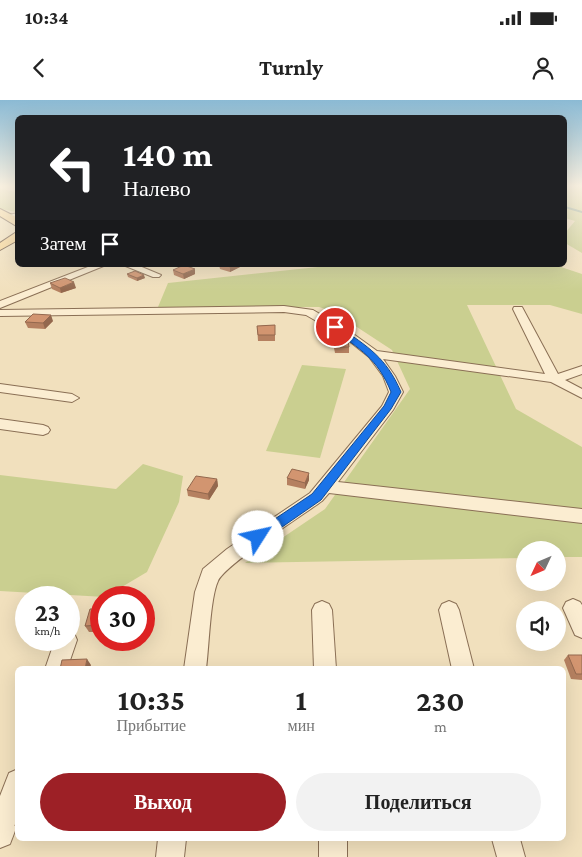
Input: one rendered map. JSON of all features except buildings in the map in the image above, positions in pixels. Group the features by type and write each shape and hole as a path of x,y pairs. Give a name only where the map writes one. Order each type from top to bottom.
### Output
{"main road":[{"path":"0,247 15,237"}],"street":[{"path":"0,305 96,267"},
{"path":"134,267 156,275"},
{"path":"518,309 554,379"},
{"path":"0,313 284,310 309,312 348,335 373,354 389,376 396,392 388,407 325,487 316,497 234,554 210,575 205,592 195,666"},
{"path":"373,354 554,379 582,394"},
{"path":"554,379 582,370"},
{"path":"0,388 72,398"},
{"path":"0,424 44,430"},
{"path":"325,487 582,516"},
{"path":"573,608 582,628"},
{"path":"322,610 325,666"},
{"path":"449,610 463,666"},
{"path":"57,666 62,651"},
{"path":"0,834 15,791"},
{"path":"170,857 172,841"},
{"path":"332,841 333,857"},
{"path":"507,841 511,857"}],"green space":[{"path":"573,220 582,220 582,253 567,244 567,231 575,221"},
{"path":"318,267 561,267 582,274 582,314 550,305 467,305 516,409 582,447 582,557 566,557 566,541 516,541 516,558 245,563 325,509 410,389 392,350 334,312 319,307 158,307 168,283"},
{"path":"302,365 346,369 320,458 266,451"},
{"path":"143,464 183,476 179,502 147,572 123,586 90,586 90,596 80,596 80,586 15,586 15,592 0,591 0,475 116,489"}],"route":[{"path":"258,537 316,497 388,407 396,392 389,376 373,354 335,327"}]}
